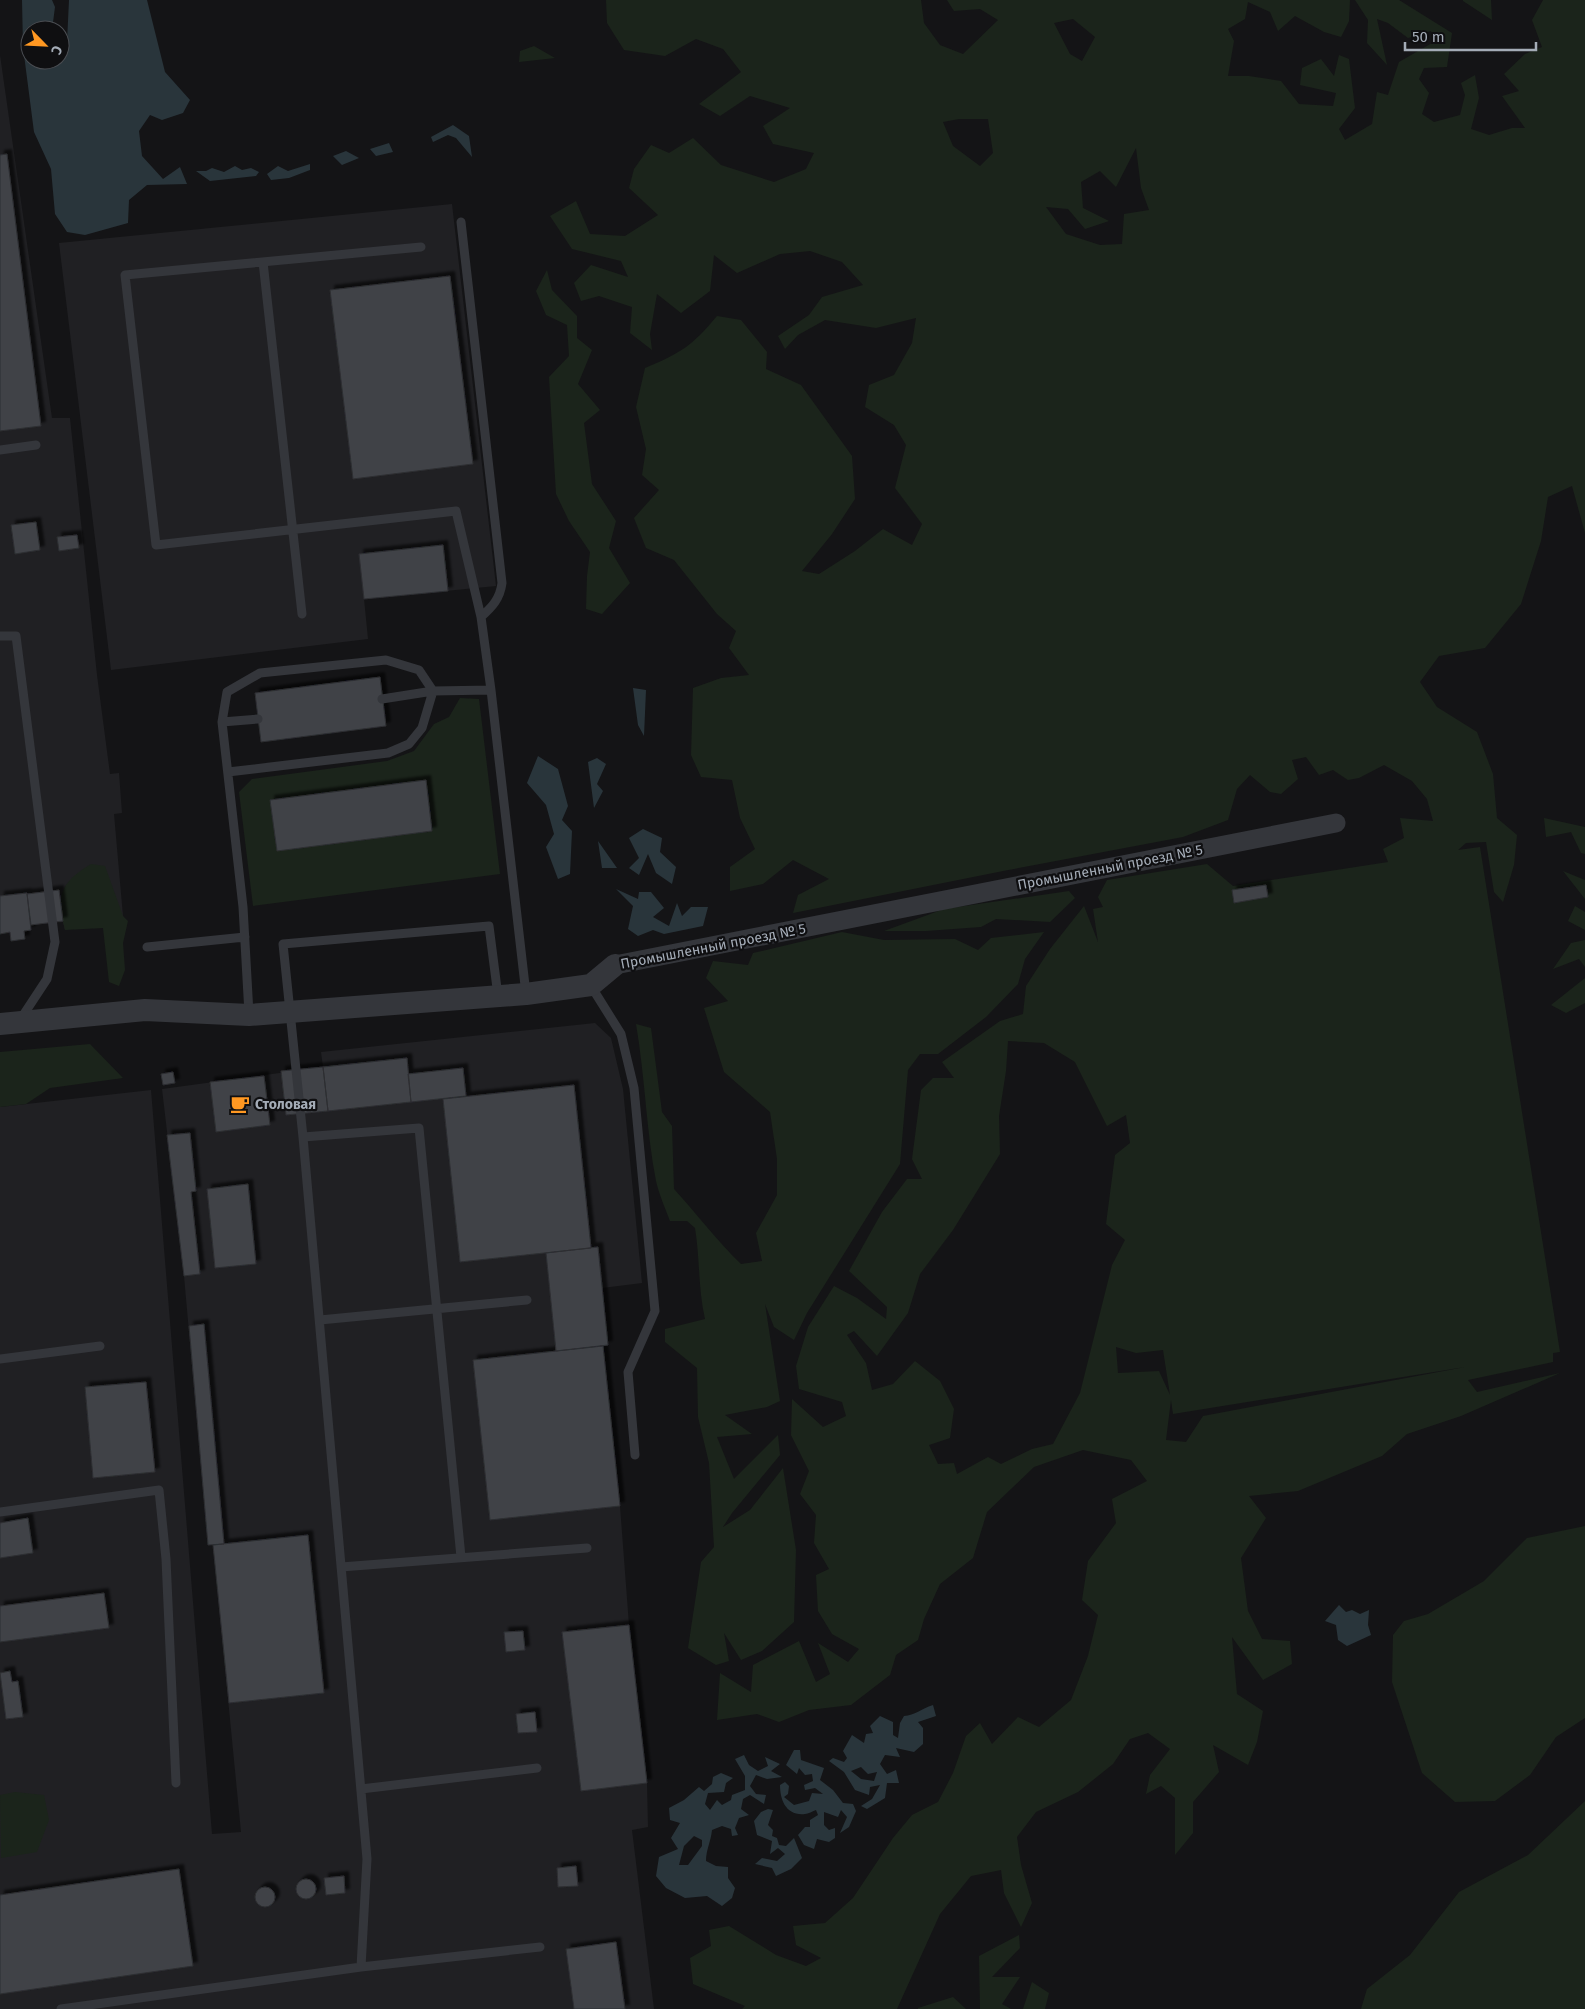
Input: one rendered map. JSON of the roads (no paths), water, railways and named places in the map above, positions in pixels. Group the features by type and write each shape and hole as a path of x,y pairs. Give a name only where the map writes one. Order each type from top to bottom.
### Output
{"street":[{"name":"Промышленный проезд № 5","path":"591,985 615,965 1336,822"},
{"path":"9,1023 145,1010 249,1015 526,994 591,985"}],"lane":[{"path":"461,222 502,583 501,592 496,604 481,618"},
{"path":"421,247 125,275 156,545 456,511 481,618 526,994"},
{"path":"264,262 302,614"},
{"path":"0,450 36,445"},
{"path":"0,636 16,636 55,942 47,979 9,1023"},
{"path":"228,772 388,753 409,744 422,728 433,692 419,670 386,660 260,673 227,692 222,722 243,907 249,1015"},
{"path":"382,699 433,692 491,690"},
{"path":"222,722 258,719"},
{"path":"360,1967 367,1859 320,1320 284,944 488,926 498,996"},
{"path":"146,947 245,937"},
{"path":"591,985 620,1034 634,1088 655,1311 628,1372 635,1456"},
{"path":"303,1137 419,1128 461,1557"},
{"path":"320,1320 527,1300"},
{"path":"0,1359 100,1346"},
{"path":"0,1512 159,1490 166,1560 176,1783"},
{"path":"341,1566 587,1548"},
{"path":"360,1789 538,1768"},
{"path":"62,2009 360,1967 540,1947"}],"place":[{"name":"Столовая","path":"240,1104"}]}
